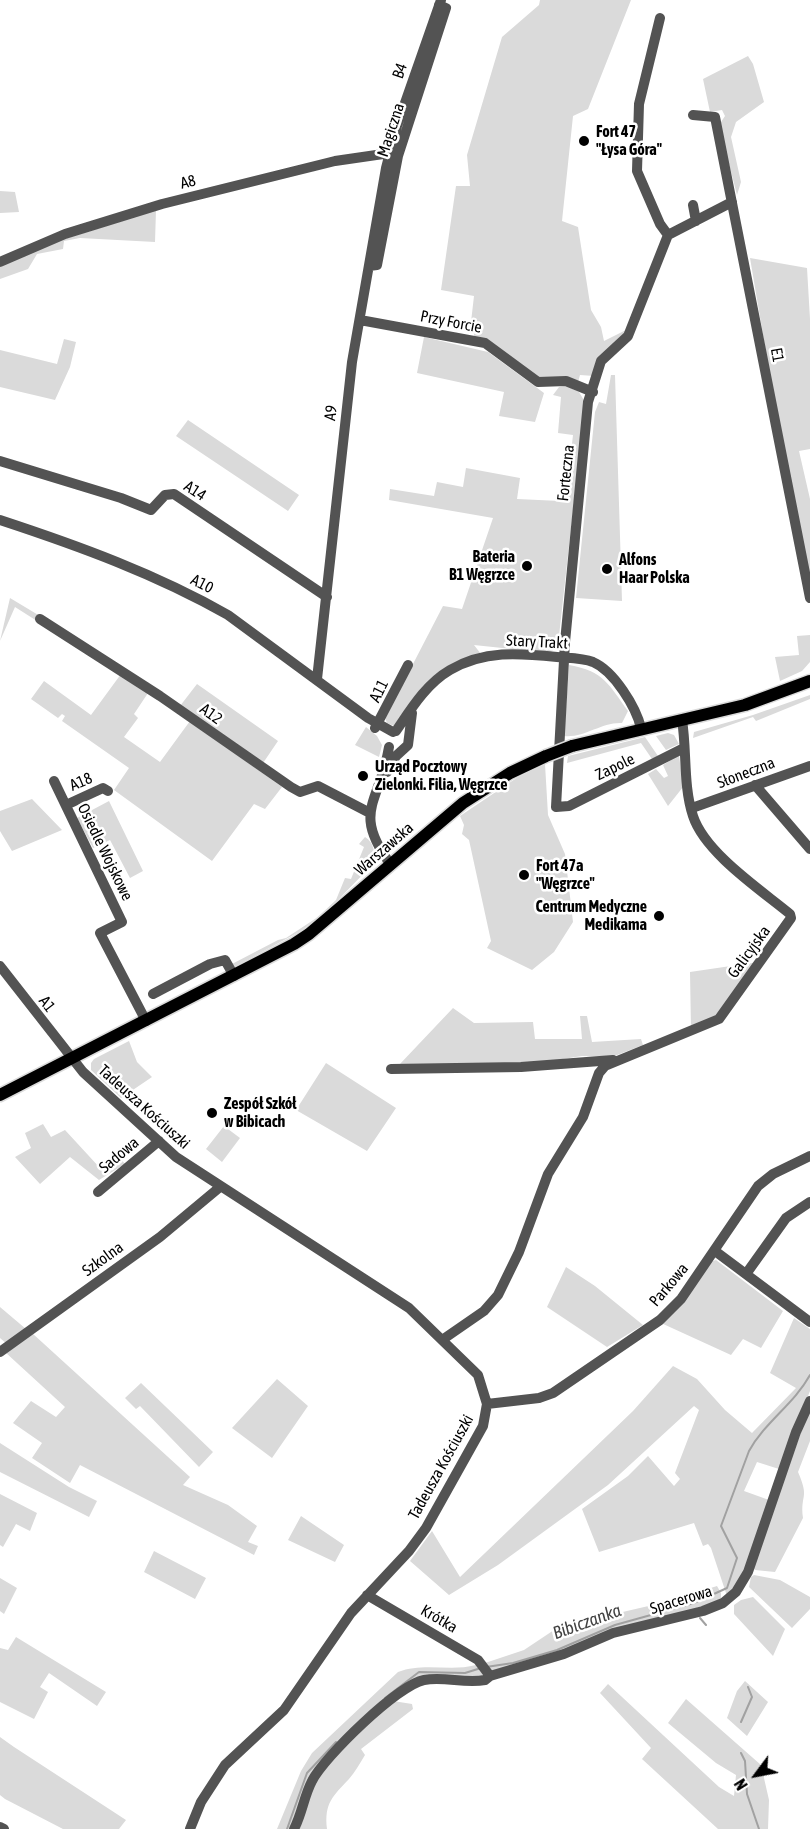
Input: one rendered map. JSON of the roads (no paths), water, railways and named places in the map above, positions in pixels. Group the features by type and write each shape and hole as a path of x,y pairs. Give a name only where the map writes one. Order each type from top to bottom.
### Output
{"main road":[{"name":"Warszawska","path":"0,1095 146,1022 309,934 473,796 510,773 572,746 754,703 810,681"}],"street":[{"name":"B4","path":"390,153 440,2"},
{"name":"Magiczna","path":"369,266 377,265 398,156 446,8 440,2"},
{"path":"660,18 639,104 638,171 668,243 696,221 732,202"},
{"name":"E1","path":"693,115 715,117 810,598"},
{"name":"A8","path":"0,262 65,234 162,204 335,162 390,153"},
{"name":"A9","path":"317,679 343,430 369,266 390,153"},
{"path":"693,205 696,221"},
{"name":"Forteczna","path":"556,807 564,657 588,402 601,362 628,336 668,243"},
{"name":"Przy Forcie","path":"360,320 485,343 538,382 566,381 593,392"},
{"path":"756,351 766,375"},
{"name":"A14","path":"0,461 121,498 151,510 165,495 174,494 327,597"},
{"name":"A10","path":"0,520 100,553 205,602 228,615 317,679 368,718 393,741 402,732 407,737"},
{"name":"A12","path":"40,618 160,696 291,788 300,792 318,786 370,813"},
{"name":"Stary Trakt","path":"414,706 407,737 408,745 393,741 414,706 425,690 442,676 471,660 509,653 564,657 592,661 610,674 636,713 641,728"},
{"name":"A11","path":"377,726 408,665"},
{"name":"Galicyjska","path":"391,1069 521,1067 614,1060 719,1019 791,918 790,914 714,849 700,830 692,815 682,720"},
{"path":"392,865 375,842 370,813 393,741"},
{"name":"Zapole","path":"556,807 569,806 684,748"},
{"name":"Słoneczna","path":"692,808 810,766"},
{"name":"Osiedle Wojskowe","path":"54,781 122,922 100,933 146,1022"},
{"path":"755,785 810,849"},
{"name":"A18","path":"66,805 103,788 108,790"},
{"path":"153,994 210,964 225,960 234,976"},
{"name":"A1","path":"0,966 71,1059"},
{"name":"Tadeusza Kościuszki","path":"71,1059 182,1161 392,1295 478,1375 487,1404 483,1426 426,1528 409,1551 367,1595 333,1636 284,1710 225,1765 201,1802 190,1829"},
{"path":"442,1340 484,1311 498,1295 519,1252 548,1174 583,1117 599,1073 614,1060"},
{"name":"Sadowa","path":"98,1192 159,1141"},
{"name":"Parkowa","path":"487,1404 539,1398 566,1387 607,1354 660,1320 681,1299 758,1186 773,1174 810,1156"},
{"name":"Szkolna","path":"0,1352 160,1237 220,1187"},
{"path":"746,1274 786,1218 810,1202"},
{"path":"715,1251 810,1322"},
{"name":"Spacerowa","path":"294,1829 312,1781 323,1765 367,1720 414,1683 426,1679 475,1682 486,1670 564,1654 613,1633 703,1611 723,1603 736,1592 748,1572 796,1432 810,1401"},
{"name":"Krótka","path":"367,1595 452,1643 486,1670"}],"waterway":[{"name":"Bibiczanka","path":"486,1667 513,1663 557,1650 615,1625 694,1603 727,1588 737,1558 721,1526 749,1451 810,1375"},
{"path":"700,1618 706,1625"},
{"name":"Bibiczanka","path":"385,1698 419,1672 465,1673 481,1668"},
{"path":"741,1722 752,1697 748,1687"},
{"name":"Bibiczanka","path":"287,1829 307,1773 336,1742"},
{"path":"741,1753 745,1761 747,1794 759,1829"}],"place":[{"name":"Fort 47 \"Łysa Góra\"","path":"584,141"},
{"name":"Bateria B1 Węgrzce","path":"527,566"},
{"name":"Alfons Haar Polska","path":"607,569"},
{"name":"Urząd Pocztowy Zielonki. Filia, Węgrzce","path":"363,776"},
{"name":"Fort 47a \"Węgrzce\"","path":"524,875"},
{"name":"Centrum Medyczne Medikama","path":"659,916"},
{"name":"Zespół Szkół w Bibicach","path":"212,1113"}]}
